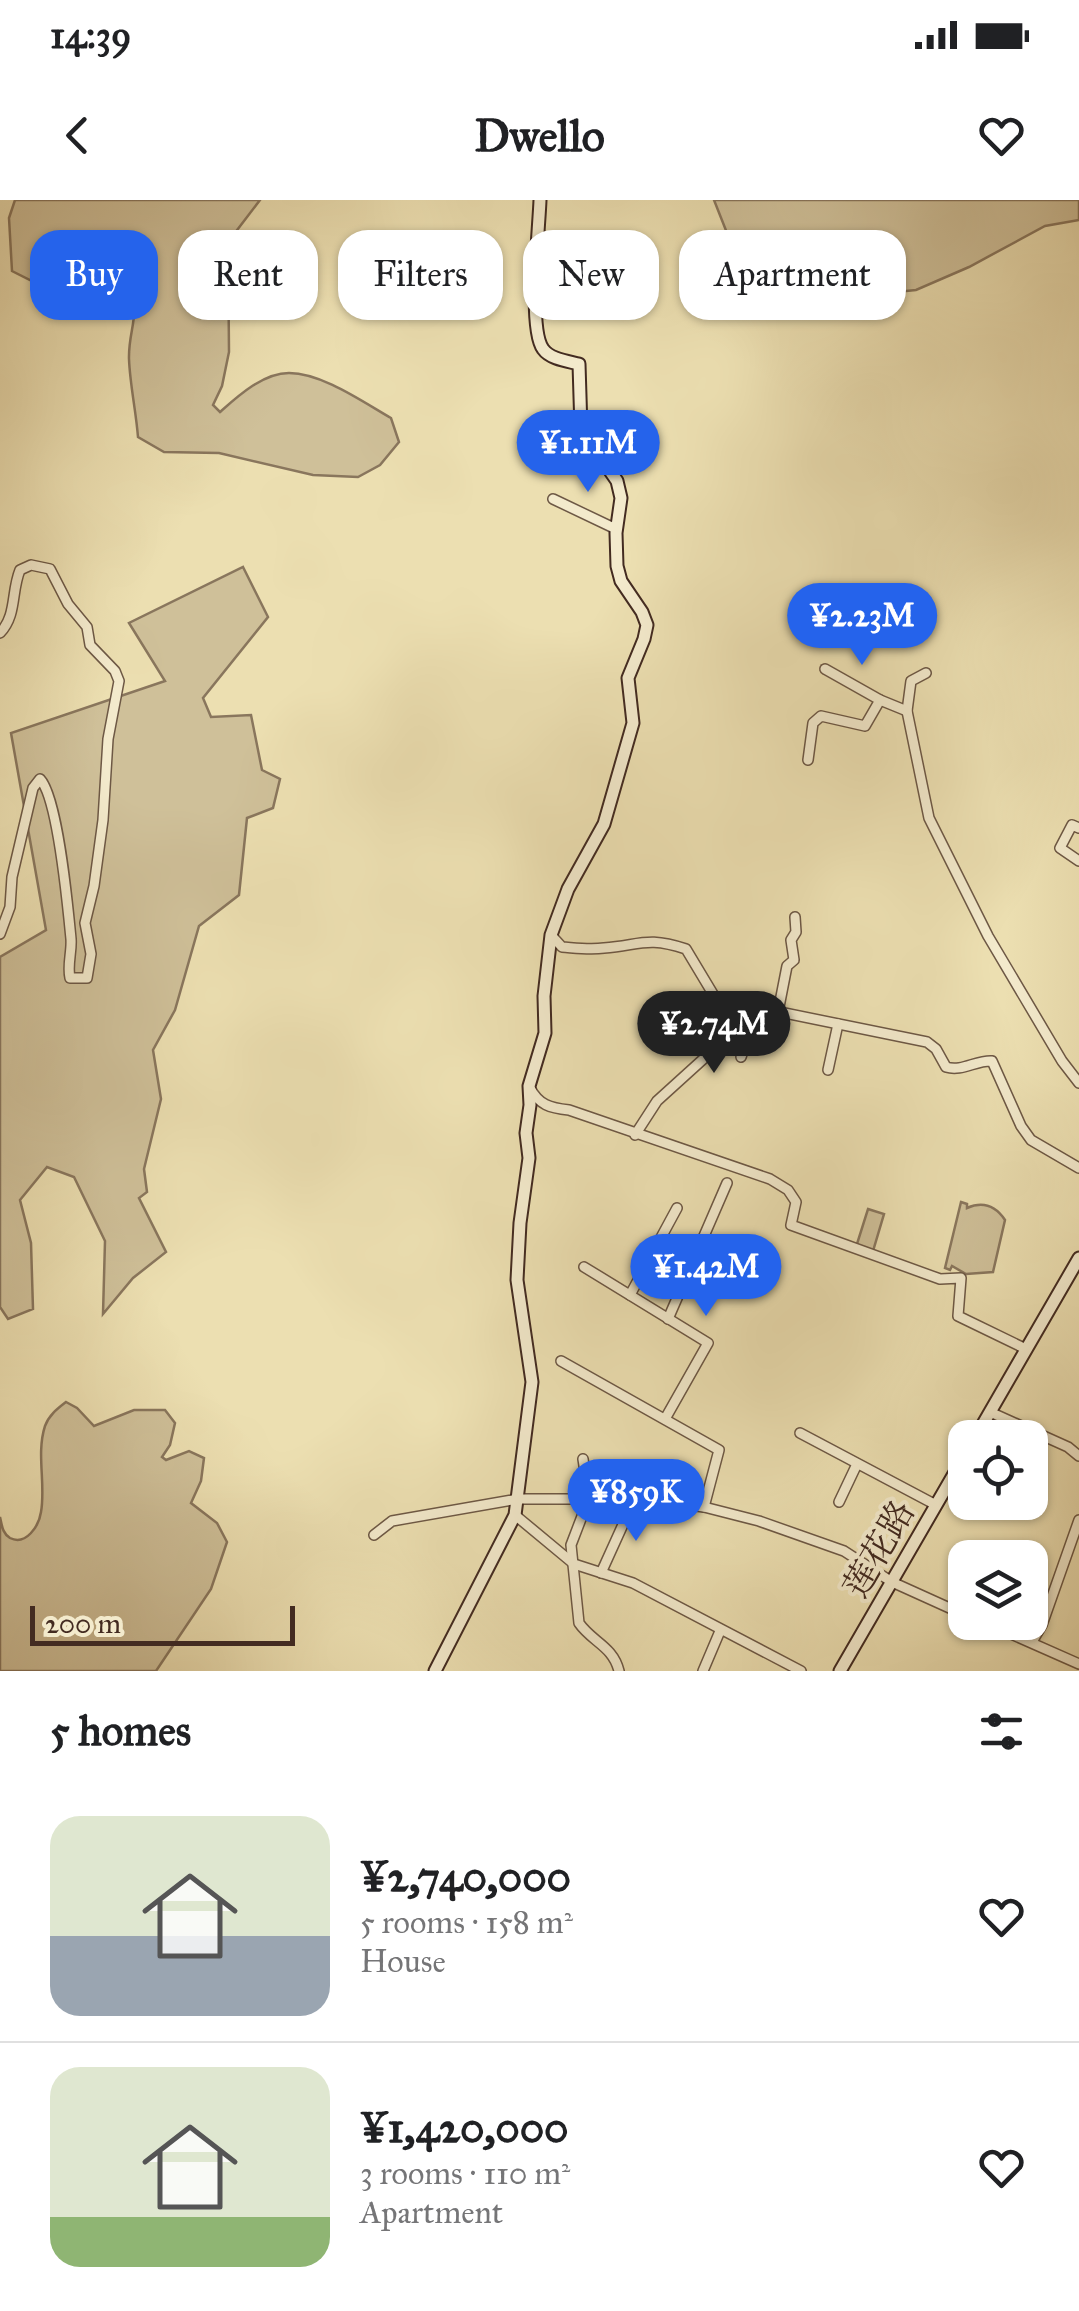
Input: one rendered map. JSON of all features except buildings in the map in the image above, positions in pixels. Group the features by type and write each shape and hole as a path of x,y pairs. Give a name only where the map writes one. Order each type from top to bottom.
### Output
{"street":[{"path":"435,1671 515,1515 532,1382 517,1280 520,1223 529,1158 529,1086 545,1033 544,996 551,935 568,888 604,824 633,723 628,678 646,625 621,581 616,529 621,498 616,480 582,429 579,364 552,357 538,338 535,302 540,200"},
{"path":"552,499 616,529"},
{"path":"0,634 12,614 14,586 20,570 43,565 87,627 96,655 115,671 119,681 86,923 91,954 87,978 70,978 71,944 62,866 48,793 40,780 33,788 12,877 10,906 0,934"},
{"path":"825,670 907,711"},
{"path":"926,673 911,681 907,711 929,818 988,936 1058,1055 1079,1083"},
{"path":"808,760 812,723 821,716 865,726 880,700"},
{"path":"1079,828 1072,824 1060,848 1079,861"},
{"path":"778,1012 787,966 794,960 791,940 796,932 795,917"},
{"path":"551,935 562,947 605,948 643,940 662,941 686,949 716,999 927,1042 946,1067 954,1070 982,1060 992,1061 1031,1140 1079,1168"},
{"path":"742,1057 757,1008"},
{"path":"828,1070 838,1024"},
{"path":"635,1136 657,1101 732,1033 748,1037"},
{"path":"529,1086 536,1100 551,1108 569,1110 635,1136 655,1138 770,1179 788,1190 796,1202 791,1225 940,1278 961,1278 958,1316 1026,1349"},
{"path":"668,1319 727,1183"},
{"path":"630,1296 677,1208"},
{"path":"985,1420 1079,1258"},
{"path":"584,1268 708,1344 665,1419"},
{"path":"561,1361 719,1450 704,1507"},
{"path":"990,1412 1068,1447 1079,1456"},
{"path":"800,1434 936,1506"},
{"path":"583,1459 589,1498 571,1545 579,1623 612,1652 619,1671"},
{"path":"839,1502 858,1464"},
{"name":"莲花路","path":"840,1671 948,1485"},
{"path":"374,1535 392,1521 518,1498 635,1498 704,1507 760,1521 844,1551 892,1582 948,1607"},
{"path":"601,1572 635,1498"},
{"path":"515,1515 571,1561 634,1583 801,1671"},
{"path":"1032,1642 1042,1625 1078,1524"},
{"path":"703,1671 720,1631"},
{"path":"1027,1640 1079,1664"}],"shaded area":[{"path":"15,200 260,200 237,230 178,230 178,320 229,320 229,352 222,386 213,405 220,412 260,381 279,374 302,374 342,390 391,418 399,442 380,465 358,477 313,475 219,453 164,452 138,437 129,359 134,320 158,320 158,230 30,230 30,280 12,271 9,218"},
{"path":"714,200 1079,200 1079,220 1045,226 969,267 906,291 906,230 726,230"},
{"path":"243,567 268,617 203,698 211,717 251,715 262,770 280,779 273,808 247,818 239,895 199,926 175,1010 153,1050 161,1099 144,1169 147,1192 139,1198 166,1252 133,1278 103,1314 105,1241 74,1177 47,1167 20,1200 31,1243 33,1309 8,1319 0,1307 0,957 46,930 11,733 165,681 129,623"},
{"path":"961,1202 967,1208 988,1206 1005,1220 993,1272 966,1274 952,1266 950,1270 945,1268"},
{"path":"868,1209 884,1214 873,1251 856,1247"},
{"path":"66,1402 94,1426 134,1410 165,1410 175,1423 170,1445 162,1457 166,1460 189,1451 204,1458 201,1481 191,1503 217,1523 227,1542 211,1589 156,1671 0,1671 0,1517 4,1531 16,1540 35,1528 42,1501 41,1447 45,1426"}]}
